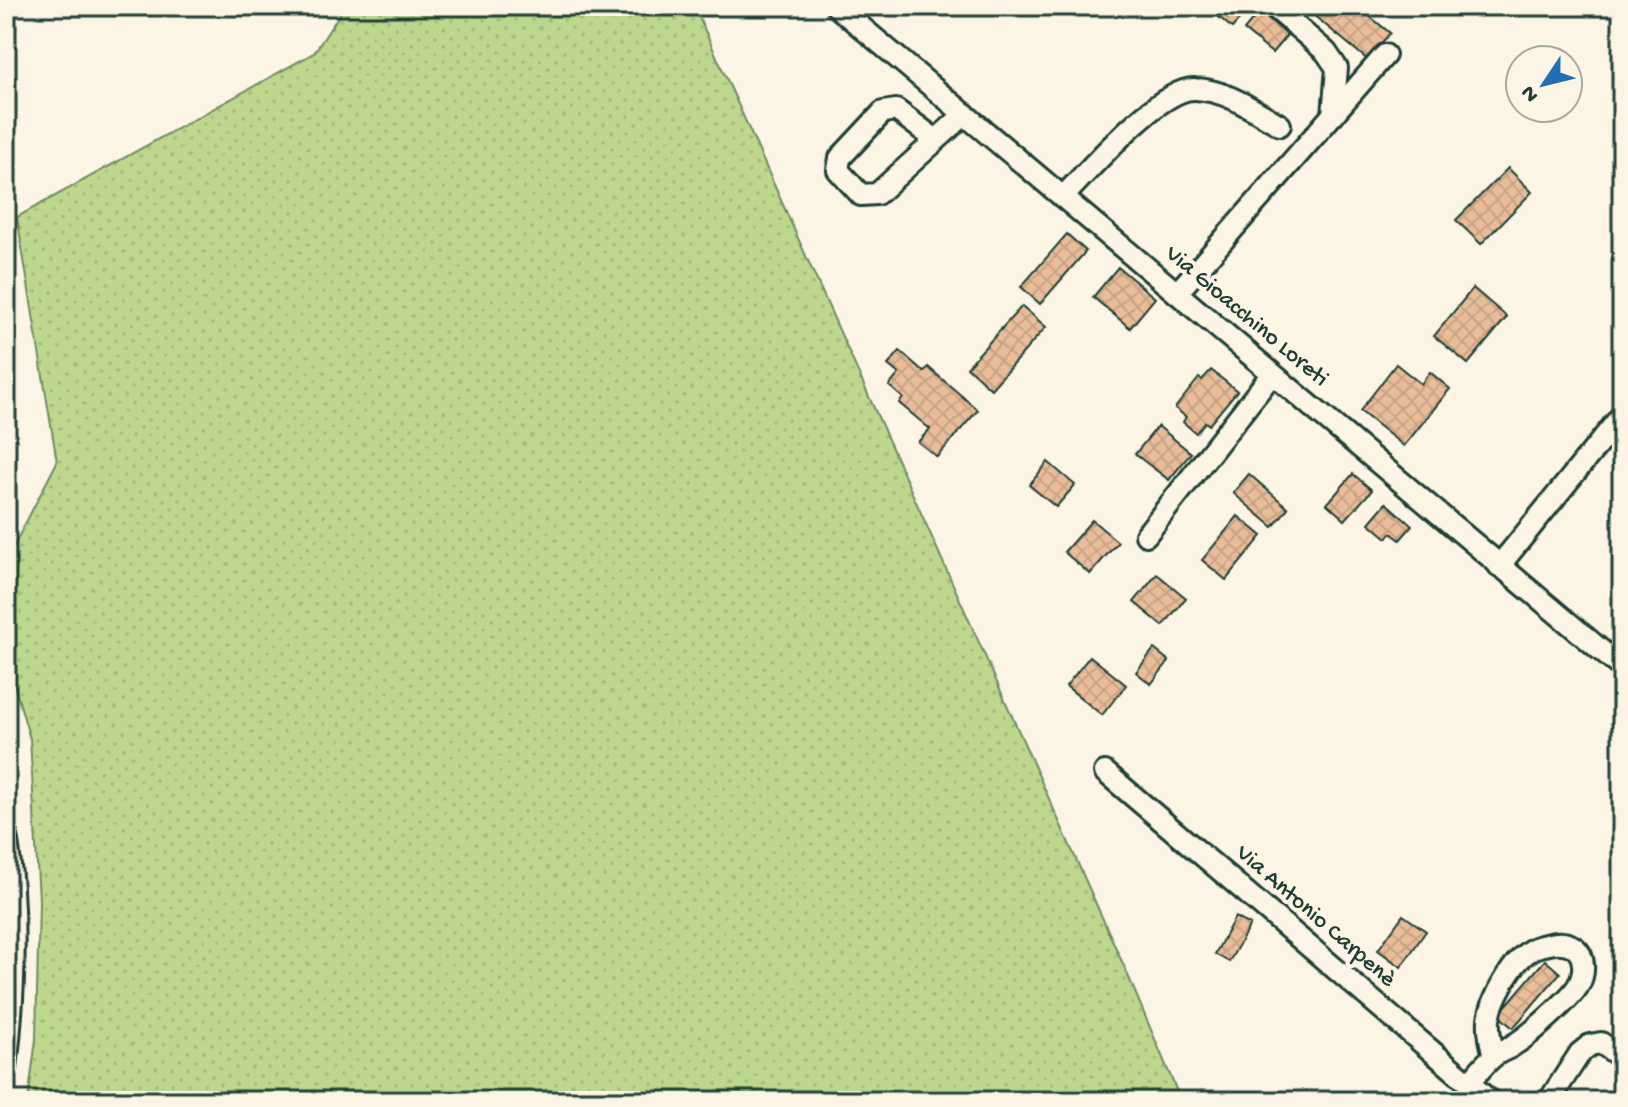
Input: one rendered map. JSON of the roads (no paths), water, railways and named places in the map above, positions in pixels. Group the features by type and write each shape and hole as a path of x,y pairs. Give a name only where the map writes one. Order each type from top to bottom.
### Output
{"street":[{"name":"Via Gioacchino Loreti","path":"836,6 1622,668"},
{"path":"1273,6 1326,52 1337,68 1333,115"},
{"path":"1177,293 1385,55"},
{"path":"1063,197 1133,125 1162,101 1193,88 1230,96 1280,125"},
{"path":"936,140 896,110 883,112 840,158 838,170 861,195 877,194 965,114"},
{"path":"1146,535 1272,374"},
{"path":"1499,566 1622,415"},
{"name":"Via Antonio Carpenè","path":"1105,772 1490,1101"},
{"path":"6,833 15,930 6,1068"},
{"path":"1469,1083 1494,1056 1531,1033 1578,986 1583,960 1571,945 1555,942 1535,947 1515,966 1495,999 1489,1018 1494,1056"},
{"path":"1549,1101 1580,1053 1590,1045 1601,1043 1622,1058"}],"waterway":[{"path":"6,467 13,454"}]}
